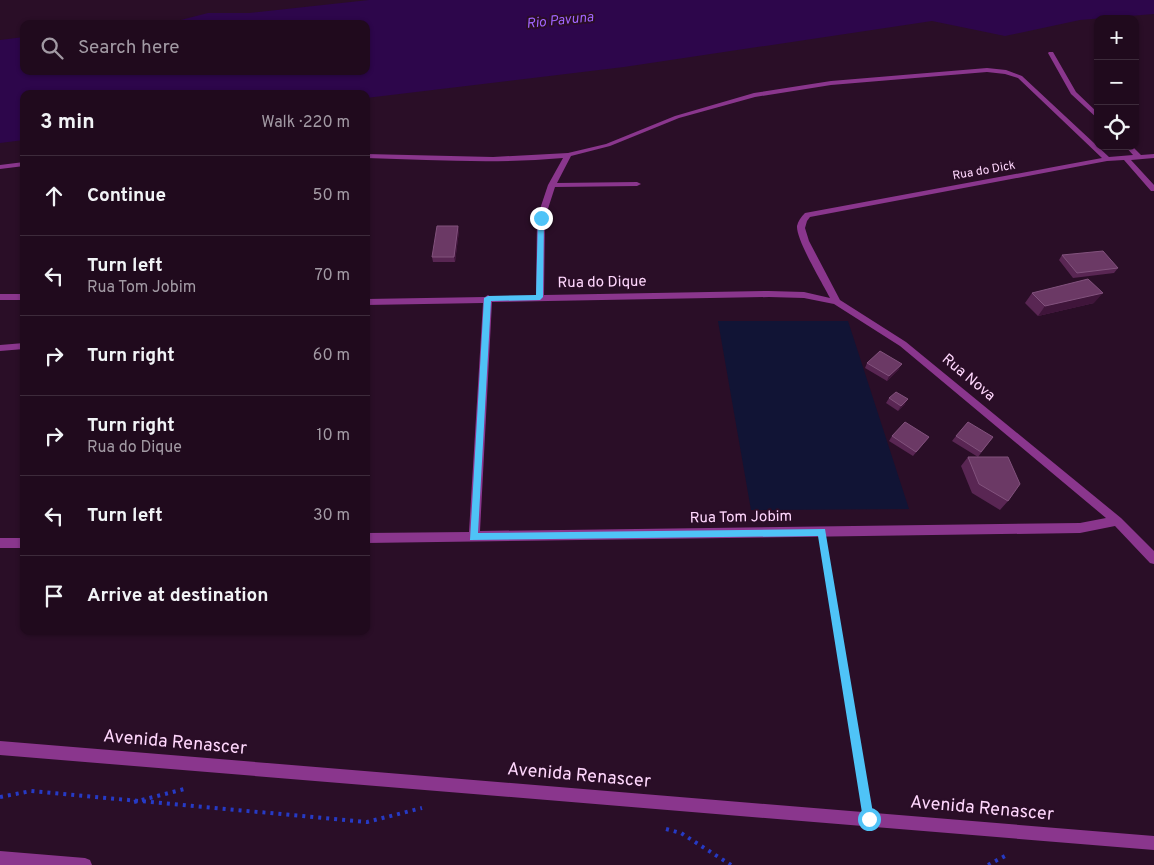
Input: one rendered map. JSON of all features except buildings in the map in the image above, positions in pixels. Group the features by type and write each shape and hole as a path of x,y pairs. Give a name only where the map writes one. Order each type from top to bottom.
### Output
{"street":[{"path":"1050,53 1073,93 1094,113"},
{"path":"370,156 492,160 568,155 608,145 677,118 754,95 831,83 987,70 1006,72 1020,77 1107,159"},
{"path":"1132,150 1139,156"},
{"path":"540,297 541,218 552,186 568,155"},
{"name":"Rua do Dick","path":"820,213 1107,159 1154,156"},
{"path":"1126,158 1154,189"},
{"path":"0,167 20,164"},
{"path":"552,186 637,184"},
{"name":"Rua Nova","path":"820,213 808,215 803,220 802,228 805,241 837,302 903,344 1117,521 1154,559"},
{"name":"Rua do Dique","path":"370,302 488,298 769,294 804,295 837,302"},
{"path":"0,297 20,297"},
{"path":"474,537 488,298"},
{"path":"0,348 20,346"},
{"name":"Rua Tom Jobim","path":"370,538 1080,528 1117,521"},
{"path":"0,543 20,543"},
{"name":"Avenida Renascer","path":"0,748 1154,842"},
{"path":"0,858 85,865"}],"path":[{"path":"821,532 869,819"},
{"path":"0,797 31,791 367,822 423,808 433,808"},
{"path":"663,827 681,833 730,865"}],"shaded area":[{"path":"718,321 848,321 909,509 751,510"}],"water":[{"name":"Rio Pavuna","path":"369,0 1154,0 1154,14 1094,15 1094,19 1080,20 1005,36 932,21 624,67 370,98 370,90 20,90 20,140 0,143 0,40 20,38 20,75 370,75 370,20 181,20 208,13 249,13"}],"route":[{"path":"541,218 540,297 488,298 474,537 821,532 869,819"}]}
